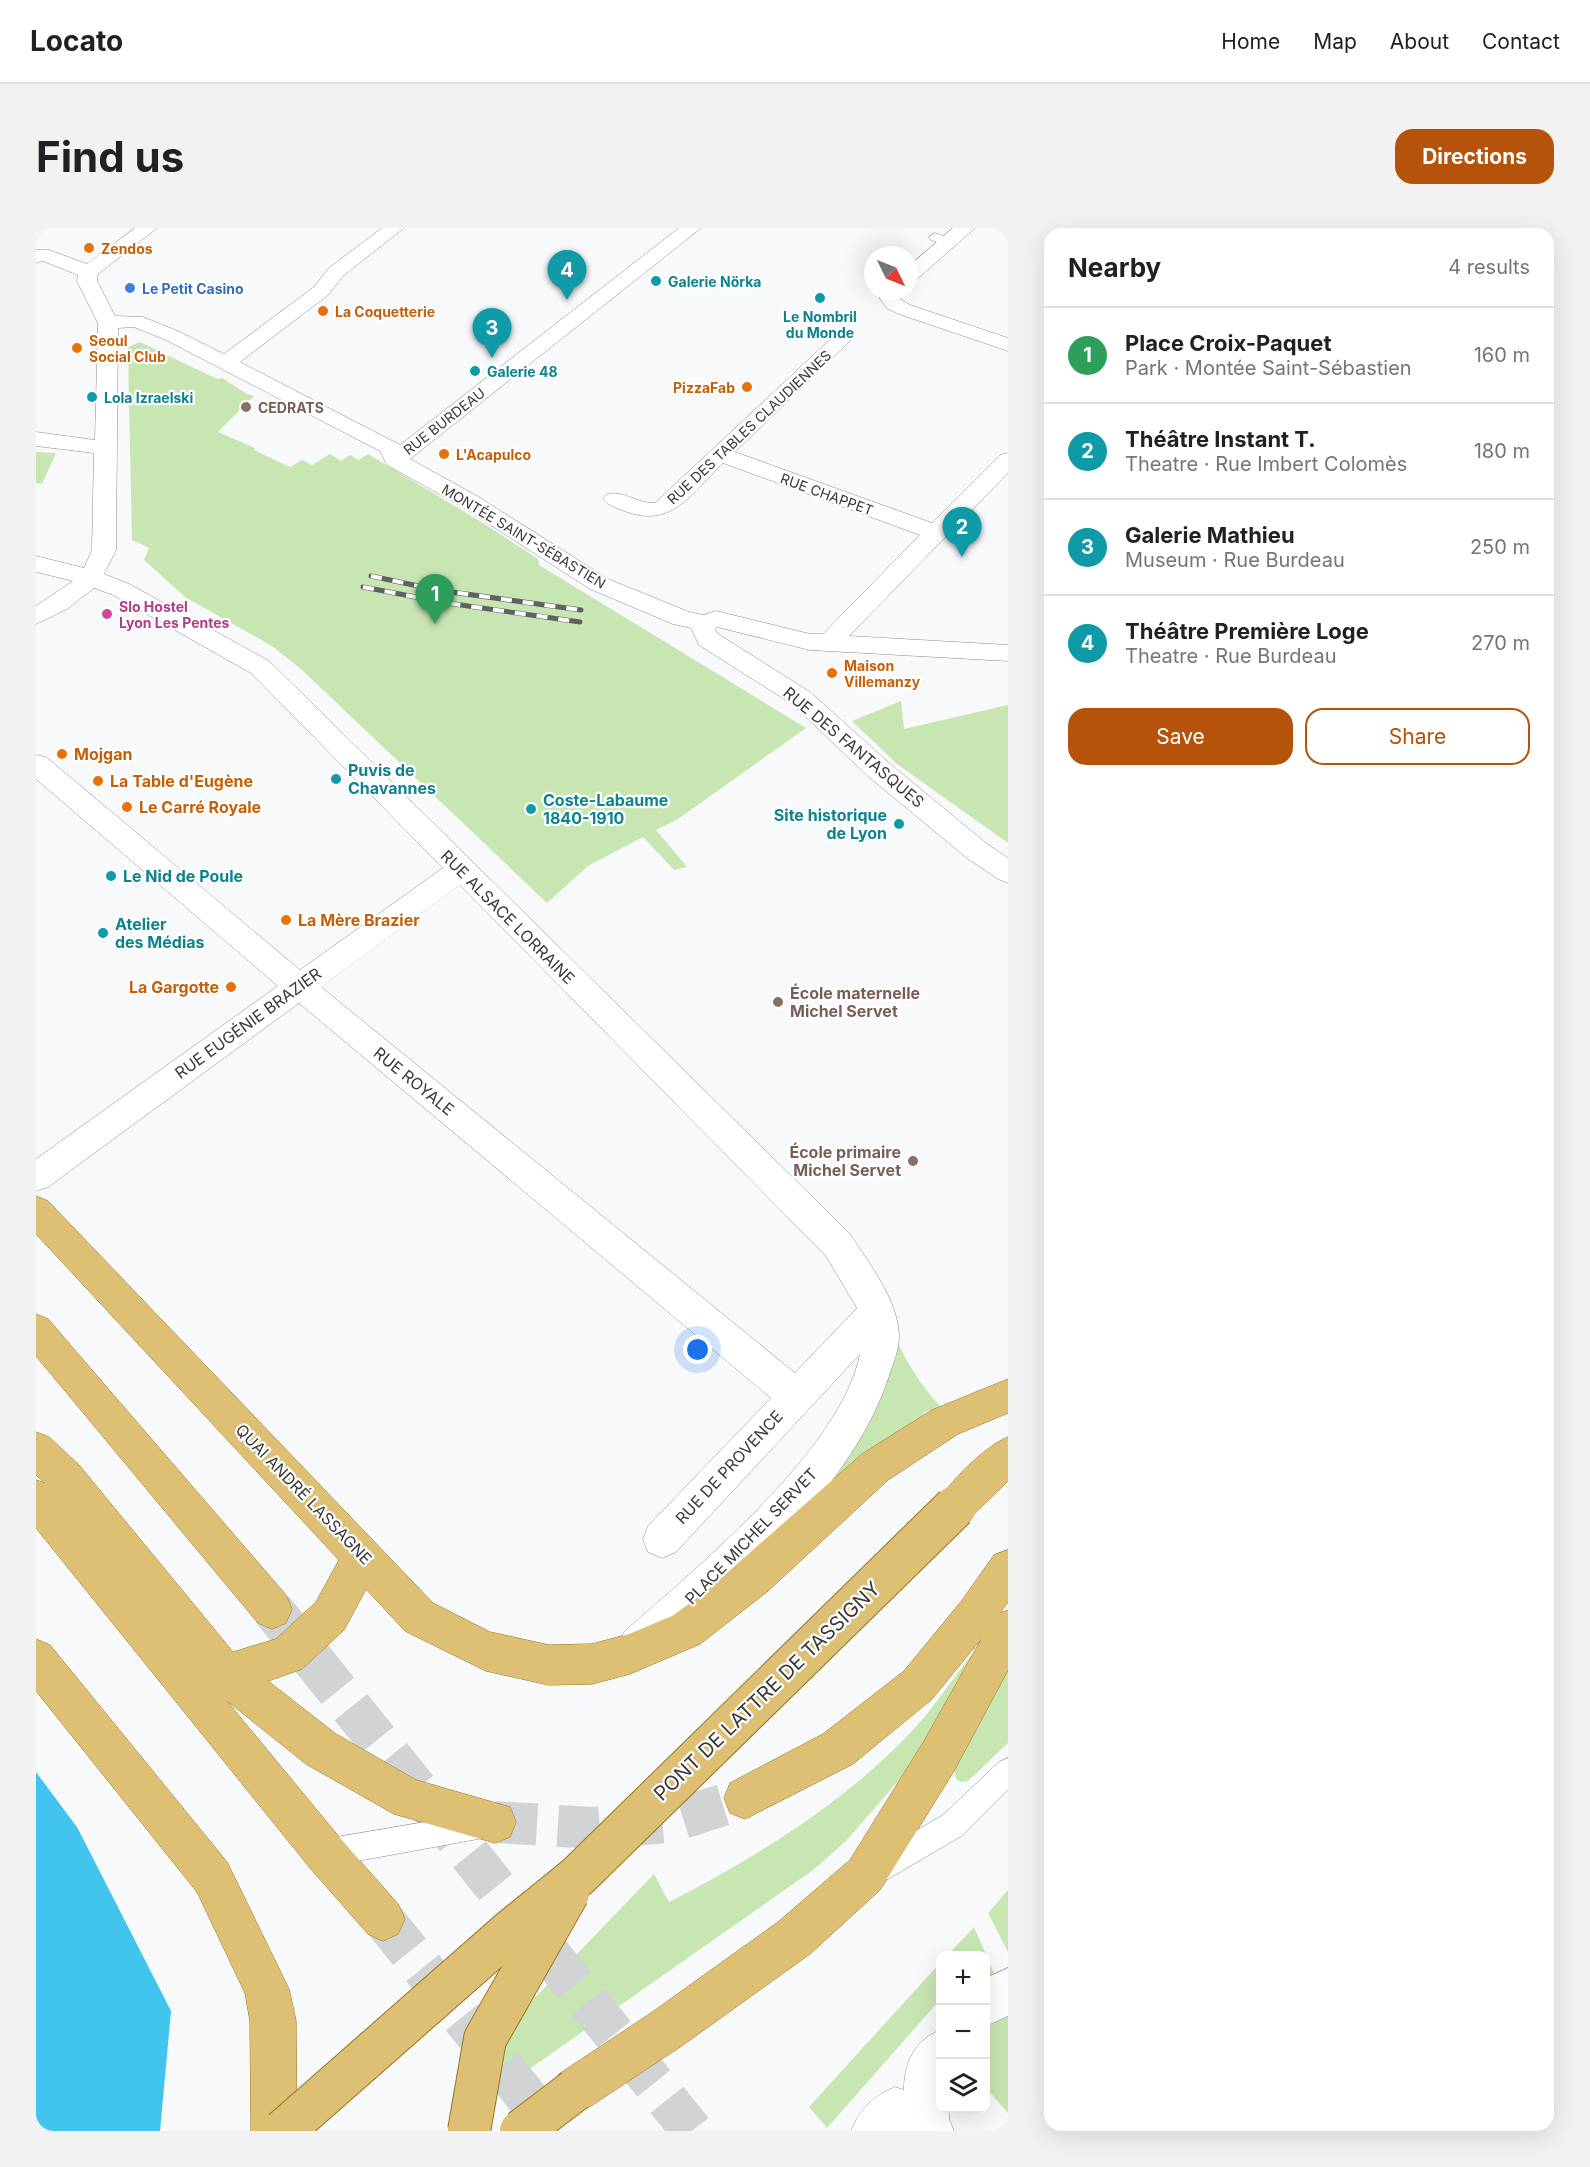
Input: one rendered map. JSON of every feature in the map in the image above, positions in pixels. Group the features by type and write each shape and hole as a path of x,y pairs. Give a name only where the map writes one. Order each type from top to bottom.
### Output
{"main road":[{"name":"QUAI ANDRÉ LASSAGNE","path":"36,1210 419,1617 486,1651 549,1665 592,1664 630,1654 686,1630 754,1577 875,1467 945,1422 1008,1396"},
{"path":"36,1330 272,1609"},
{"path":"36,1450 66,1479 226,1674 321,1749 409,1799 495,1822"},
{"name":"PONT DE LATTRE DE TASSIGNY","path":"283,2131 508,1933 578,1876 1008,1455"},
{"path":"36,1497 325,1853 383,1919"},
{"path":"226,1674 288,1655 330,1616 363,1556"},
{"path":"745,1798 838,1749 918,1685 977,1613 1008,1569"},
{"path":"521,2131 575,2090 667,2029 794,1938 866,1875 939,1756 1008,1630"},
{"path":"36,1659 212,1877 267,1989 273,2021 274,2131"},
{"name":"PONT DE LATTRE DE TASSIGNY","path":"469,2131 485,2038 578,1876"}],"street":[{"path":"36,616 75,593 91,578 98,568 104,550 108,323 87,281 89,272 147,228"},
{"path":"108,323 142,322 226,362 321,291 336,273 394,228"},
{"name":"RUE BURDEAU","path":"395,460 691,228"},
{"path":"918,266 942,239 965,228"},
{"path":"41,249 89,272"},
{"path":"893,300 894,304 903,309 1008,345"},
{"name":"RUE DES TABLES CLAUDIENNES","path":"615,500 643,511 653,512 663,508 845,336"},
{"name":"MONTÉE SAINT-SÉBASTIEN","path":"226,362 390,447 395,460 469,501 599,584 682,618 704,623 716,619 810,642 1008,653"},
{"path":"36,439 107,448"},
{"name":"RUE CHAPPET","path":"719,454 936,533"},
{"path":"834,643 836,634 1008,460"},
{"name":"RUE ALSACE LORRAINE","path":"36,564 91,578 120,589 260,667 838,1245 876,1312"},
{"name":"RUE DES FANTASQUES","path":"704,623 703,629 708,639 801,698 879,771 1008,872"},
{"name":"RUE ROYALE","path":"36,764 300,986 795,1395"},
{"name":"RUE EUGÉNIE BRAZIER","path":"36,1177 461,870"},
{"path":"795,1395 876,1312"},
{"name":"PLACE MICHEL SERVET","path":"630,1654 720,1571 802,1488 823,1462 860,1406 874,1372 881,1336 876,1312"},
{"name":"RUE DE PROVENCE","path":"662,1539 795,1395"},
{"path":"990,2001 1008,1990"},
{"path":"874,2131 895,2110 929,2127 927,2074 936,2059"}],"lane":[{"path":"866,1875 953,1825 1008,1771"},
{"path":"325,1853 495,1822"}],"green space":[{"path":"140,342 217,379 222,378 254,396 218,432 290,467 302,460 312,465 330,454 341,461 350,455 359,460 368,454 483,523 538,559 539,565 806,728 678,819 656,830 687,867 674,870 643,837 588,866 547,903 301,669 272,646 185,597 144,560 149,548 132,540 128,354 128,347"},
{"path":"36,452 56,453 42,484 36,483"},
{"path":"901,701 904,729 1008,705 1008,843 897,764 852,721"},
{"path":"898,1343 917,1377 942,1408 924,1412 923,1422 836,1478 834,1474 894,1363"},
{"path":"971,1655 976,1658 906,1772 846,1841 813,1870 508,2084 502,2083 495,2077 502,2052 525,2008 654,1874 669,1902 739,1864 807,1820 871,1771 900,1743 927,1714"},
{"path":"1008,1664 1008,1743 968,1781 961,1782 956,1779 954,1771"},
{"path":"1008,1890 1008,1952 988,1913"},
{"path":"974,1927 984,1951 952,1951"},
{"path":"936,1967 936,2004 827,2128 809,2107"},
{"path":"1008,2012 1008,2113 990,2092 990,2025"}],"water":[{"path":"36,1772 303,2131 36,2131"}],"pier":[{"path":"77,1821 306,2131 160,2131 171,2011 75,1823"}],"tunnel":[{"path":"272,1609 692,2131"},
{"path":"495,1822 593,1828 669,1822 745,1798"},
{"path":"383,1919 554,2131"}],"railway":[{"path":"371,576 437,590 581,610"},
{"path":"363,587 447,603 580,622"}],"place":[{"name":"Zendos","path":"89,248"},
{"name":"Galerie Nörka","path":"656,281"},
{"name":"Le Petit Casino","path":"130,288"},
{"name":"Le Nombril du Monde","path":"820,298"},
{"name":"Théâtre Première Loge","path":"567,300"},
{"name":"La Coquetterie","path":"323,311"},
{"name":"Seoul Social Club","path":"77,348"},
{"name":"Galerie Mathieu","path":"492,358"},
{"name":"Galerie 48","path":"475,371"},
{"name":"PizzaFab","path":"747,387"},
{"name":"Lola Izraelski","path":"92,397"},
{"name":"CEDRATS","path":"246,407"},
{"name":"L'Acapulco","path":"444,454"},
{"name":"Théâtre Instant T.","path":"962,557"},
{"name":"Slo Hostel Lyon Les Pentes","path":"107,614"},
{"name":"Place Croix-Paquet","path":"435,624"},
{"name":"Maison Villemanzy","path":"832,673"},
{"name":"Mojgan","path":"62,754"},
{"name":"Puvis de Chavannes","path":"336,779"},
{"name":"La Table d'Eugène","path":"98,781"},
{"name":"Le Carré Royale","path":"127,807"},
{"name":"Coste-Labaume 1840-1910","path":"531,809"},
{"name":"Site historique de Lyon","path":"899,824"},
{"name":"Le Nid de Poule","path":"111,876"},
{"name":"La Mère Brazier","path":"286,920"},
{"name":"Atelier des Médias","path":"103,933"},
{"name":"La Gargotte","path":"231,987"},
{"name":"École maternelle Michel Servet","path":"778,1002"},
{"name":"École primaire Michel Servet","path":"913,1161"}]}
